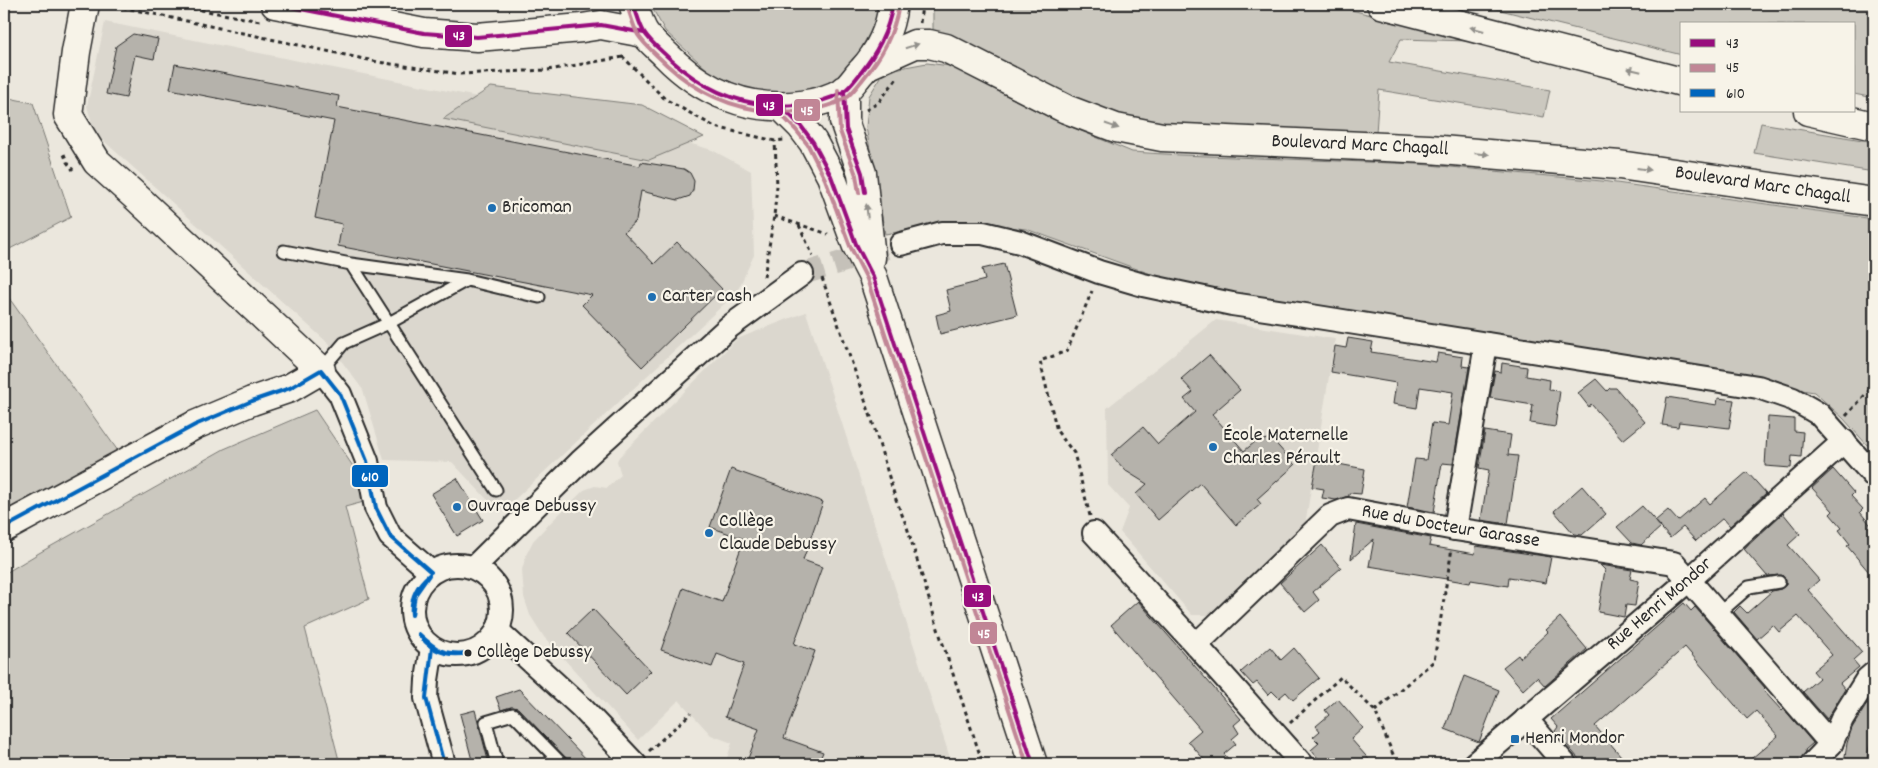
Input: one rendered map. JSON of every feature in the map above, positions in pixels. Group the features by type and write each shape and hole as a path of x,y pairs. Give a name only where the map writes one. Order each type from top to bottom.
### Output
{"main road":[{"path":"4,528 195,425 252,401 290,388 321,370 97,162 68,115 76,52 85,4"},
{"path":"275,4 424,33 477,37 601,25 644,33"},
{"path":"633,4 644,33 673,62 704,87 735,100 763,106 782,107 818,102 844,90 868,65 882,43 891,20 893,4"},
{"path":"1381,4 1680,81"},
{"name":"Boulevard Marc Chagall","path":"868,65 914,44 929,44 946,48 1066,109 1116,128 1162,138 1429,149 1619,165 1874,202"},
{"path":"844,90 846,129 862,173 873,277"},
{"path":"782,107 801,126 813,142 831,176 856,244 873,277 1033,764"},
{"path":"1812,112 1874,126"}],"street":[{"path":"901,244 942,233 983,233 1020,242 1100,272 1143,285 1232,304 1758,387 1793,400 1819,414 1874,476"},
{"path":"474,567 580,462 729,327 813,270"},
{"path":"1455,529 1486,344"},
{"path":"321,370 340,394 367,461 376,508 390,536 431,572"},
{"name":"Rue Henri Mondor","path":"1474,764 1689,580 1838,435"},
{"name":"Rue du Docteur Garasse","path":"1196,644 1330,516 1348,509 1455,529 1674,563 1832,744"},
{"path":"1094,533 1196,644 1302,764"},
{"path":"459,564 474,567 487,575 492,581 502,601 502,616 498,630 488,643 476,651 462,655 446,654 432,648 421,638 414,625 411,611 413,596 420,583 431,572 444,566 459,564"},
{"path":"498,630 581,707 635,764"},
{"path":"432,648 426,698 444,764"},
{"path":"1812,764 1832,744 1842,719 1867,679 1874,673"},
{"path":"1526,719 1565,764"}],"lane":[{"path":"284,251 351,264 467,280 539,297"},
{"path":"351,264 496,490"},
{"path":"321,370 344,343 389,324 467,280"},
{"path":"1718,614 1749,587 1779,582"},
{"path":"497,764 486,722 513,714 562,764"}],"path":[{"path":"106,4 378,62 460,74 548,70 623,57"},
{"path":"764,278 777,186 775,141"},
{"path":"774,216 799,224 813,270 872,420 895,497 907,527 939,632 983,764"},
{"path":"1094,533 1074,453 1057,431 1040,361 1067,351 1100,272"},
{"path":"1838,435 1874,385"},
{"path":"1375,711 1434,661 1455,529"},
{"path":"1277,735 1341,677 1375,711 1397,764"},
{"path":"635,764 691,713"}],"shaded area":[{"path":"650,4 879,4 876,21 852,65 831,84 801,93 757,93 712,74 665,31"},
{"path":"933,4 1329,4 1469,41 1401,39 1389,62 1550,90 1544,117 1379,90 1376,133 1174,124 1127,120 1064,96 933,31"},
{"path":"1476,4 1874,4 1874,98 1856,94 1856,22 1680,22 1680,55"},
{"path":"105,22 651,132 712,150 751,171 754,255 737,292 500,513 452,462 384,460 363,390 328,343 95,133 87,106"},
{"path":"927,63 950,66 1052,119 1132,152 1418,164 1602,181 1874,219 1874,443 1867,445 1843,418 1814,392 1187,287 1026,229 961,222 885,234 866,127 869,96 881,77 889,70"},
{"path":"491,87 642,105 704,137 649,160 443,119"},
{"path":"4,97 33,103 71,217 4,252"},
{"path":"1761,123 1874,142 1874,172 1754,153"},
{"path":"4,291 118,451 4,516"},
{"name":"Collège Claude Debussy","path":"806,312 952,764 725,764 732,743 711,735 679,700 638,740 544,637 530,615 524,597 522,570 526,555 533,541 547,526 584,490 595,486 607,488 621,475 617,461 619,457 737,339"},
{"name":"École Maternelle Charles Pérault","path":"1216,320 1335,339 1304,532 1211,615 1192,615 1120,532 1129,508 1108,485 1107,408"},
{"path":"315,410 375,499 345,507 369,599 305,628 340,764 4,764 4,574 224,449"}],"building":[{"path":"133,34 158,39 154,59 135,55 126,98 106,94 116,46"},
{"name":"Bricoman","path":"175,64 339,96 337,107 640,166 641,162 684,169 690,173 694,181 690,196 678,200 641,191 636,221 624,232 654,264 677,242 722,289 642,367 582,305 592,295 338,246 342,224 315,218 334,121 170,89"},
{"path":"1004,264 1017,315 940,334 936,315 951,311 946,290 985,280 982,269"},
{"path":"1348,338 1373,342 1371,352 1436,362 1438,353 1463,357 1462,366 1469,367 1453,464 1442,463 1434,512 1407,507 1415,459 1426,460 1432,423 1448,425 1453,392 1420,387 1417,408 1393,404 1396,383 1331,372 1335,346 1346,348"},
{"path":"1209,355 1240,390 1212,414 1244,451 1255,442 1271,438 1295,465 1257,499 1261,504 1236,525 1200,483 1158,520 1136,494 1147,484 1126,471 1111,455 1143,427 1158,444 1195,412 1184,399 1193,392 1181,379"},
{"path":"1502,363 1527,367 1526,376 1550,380 1549,390 1560,391 1555,427 1530,423 1533,405 1490,398 1495,371 1501,372"},
{"path":"1596,379 1607,391 1610,388 1616,388 1645,422 1623,440 1591,404 1589,407 1578,393"},
{"path":"1667,397 1717,405 1718,398 1734,400 1729,428 1679,422 1678,427 1662,425"},
{"path":"1768,417 1794,419 1794,431 1803,432 1801,457 1792,456 1791,468 1765,466"},
{"path":"1485,431 1511,435 1508,455 1518,456 1508,524 1481,520 1489,470 1479,468"},
{"path":"1317,460 1365,469 1361,494 1349,493 1349,496 1336,500 1322,498 1324,489 1312,487"},
{"path":"731,469 823,502 803,560 822,567 794,644 815,651 784,738 823,752 818,764 746,764 759,729 725,717 744,664 717,654 712,667 661,650 683,588 722,602 744,539 710,527"},
{"path":"1833,469 1854,493 1851,496 1863,509 1860,512 1874,529 1874,578 1847,546 1850,544 1839,530 1842,528 1830,514 1833,511 1812,488"},
{"path":"1747,472 1766,493 1730,526 1723,518 1696,541 1683,527 1670,538 1655,521 1668,510 1678,521 1705,498 1710,504"},
{"name":"Ouvrage Debussy","path":"457,478 483,520 457,536 431,494"},
{"path":"1582,486 1606,514 1582,535 1574,534 1554,511"},
{"path":"1642,506 1661,527 1641,545 1632,543 1617,527"},
{"path":"1783,513 1800,534 1788,545 1819,580 1808,590 1862,652 1853,660 1859,667 1840,683 1845,689 1827,719 1803,692 1819,678 1813,671 1832,655 1798,616 1779,632 1773,625 1757,639 1734,612 1740,606 1747,613 1772,591 1781,589 1786,585 1786,580 1782,575 1767,576 1744,549"},
{"path":"1356,524 1431,538 1429,546 1475,554 1476,546 1551,557 1546,583 1509,577 1508,586 1471,580 1470,583 1369,566 1374,539 1351,559"},
{"path":"1322,545 1341,568 1313,592 1319,600 1305,612 1280,583"},
{"path":"1600,565 1632,570 1630,579 1639,581 1635,606 1626,605 1624,617 1598,612 1605,570"},
{"path":"1138,601 1241,719 1234,725 1239,733 1232,739 1236,744 1224,754 1233,764 1208,764 1188,741 1201,730 1111,625"},
{"path":"1684,603 1691,611 1695,607 1765,688 1763,690 1782,711 1784,709 1813,743 1805,750 1806,752 1796,764 1745,764 1778,736 1756,711 1747,719 1685,647 1595,726 1628,764 1583,764 1555,731 1558,727 1551,719"},
{"path":"593,609 651,671 626,695 568,633"},
{"path":"1560,617 1587,649 1545,686 1537,677 1523,690 1503,667 1518,655 1520,658 1548,632 1546,630"},
{"path":"1270,647 1281,660 1294,648 1319,678 1293,700 1286,692 1279,698 1272,691 1268,695 1257,682 1253,685 1241,672"},
{"path":"1464,676 1499,690 1479,742 1445,729"},
{"path":"519,689 591,764 571,764 518,708 511,707 501,710 496,697"},
{"path":"1874,693 1874,733 1866,764 1844,763 1847,743 1852,728"},
{"path":"1338,699 1363,728 1351,739 1373,764 1323,764 1311,750 1319,743 1313,737 1320,731 1316,726 1329,715 1325,710"},
{"path":"475,710 489,764 473,764 460,714"}],"tunnel":[{"path":"802,274 901,244"}],"transit line":[{"name":"43","path":"275,4 424,33 477,37 601,25 644,33"},
{"name":"43","path":"633,4 647,36 684,71 713,89 729,96 745,101 778,106 814,103 843,92 852,84 876,50 885,33 893,4"},
{"name":"45","path":"627,6 641,39 681,77 712,96 728,102 744,107 780,112 824,107 850,94 881,53 894,26 899,5"},
{"name":"45","path":"838,90 840,131 856,175 859,193"},
{"name":"43","path":"844,90 846,129 862,173 865,192"},
{"name":"43","path":"782,107 801,126 813,142 831,176 856,244 873,277 1033,764"},
{"name":"45","path":"778,111 808,145 825,179 850,246 867,279 1027,764"},
{"name":"610","path":"321,370 340,394 367,461 376,508 390,536 431,572"},
{"name":"610","path":"4,528 195,425 252,401 290,388 321,370"},
{"name":"610","path":"412,615 415,593 429,575"},
{"name":"610","path":"412,615 415,595 429,575"},
{"name":"610","path":"419,634 441,651 468,653"},
{"name":"610","path":"419,634 435,649 454,654 468,653"},
{"name":"610","path":"432,648 426,698 444,764"}],"place":[{"name":"Bricoman","path":"492,208"},
{"name":"Carter cash","path":"652,297"},
{"name":"École Maternelle Charles Pérault","path":"1213,447"},
{"name":"Ouvrage Debussy","path":"457,507"},
{"name":"Collège Claude Debussy","path":"709,533"},
{"name":"Collège Debussy","path":"468,653"},
{"name":"Henri Mondor","path":"1515,739"}]}
